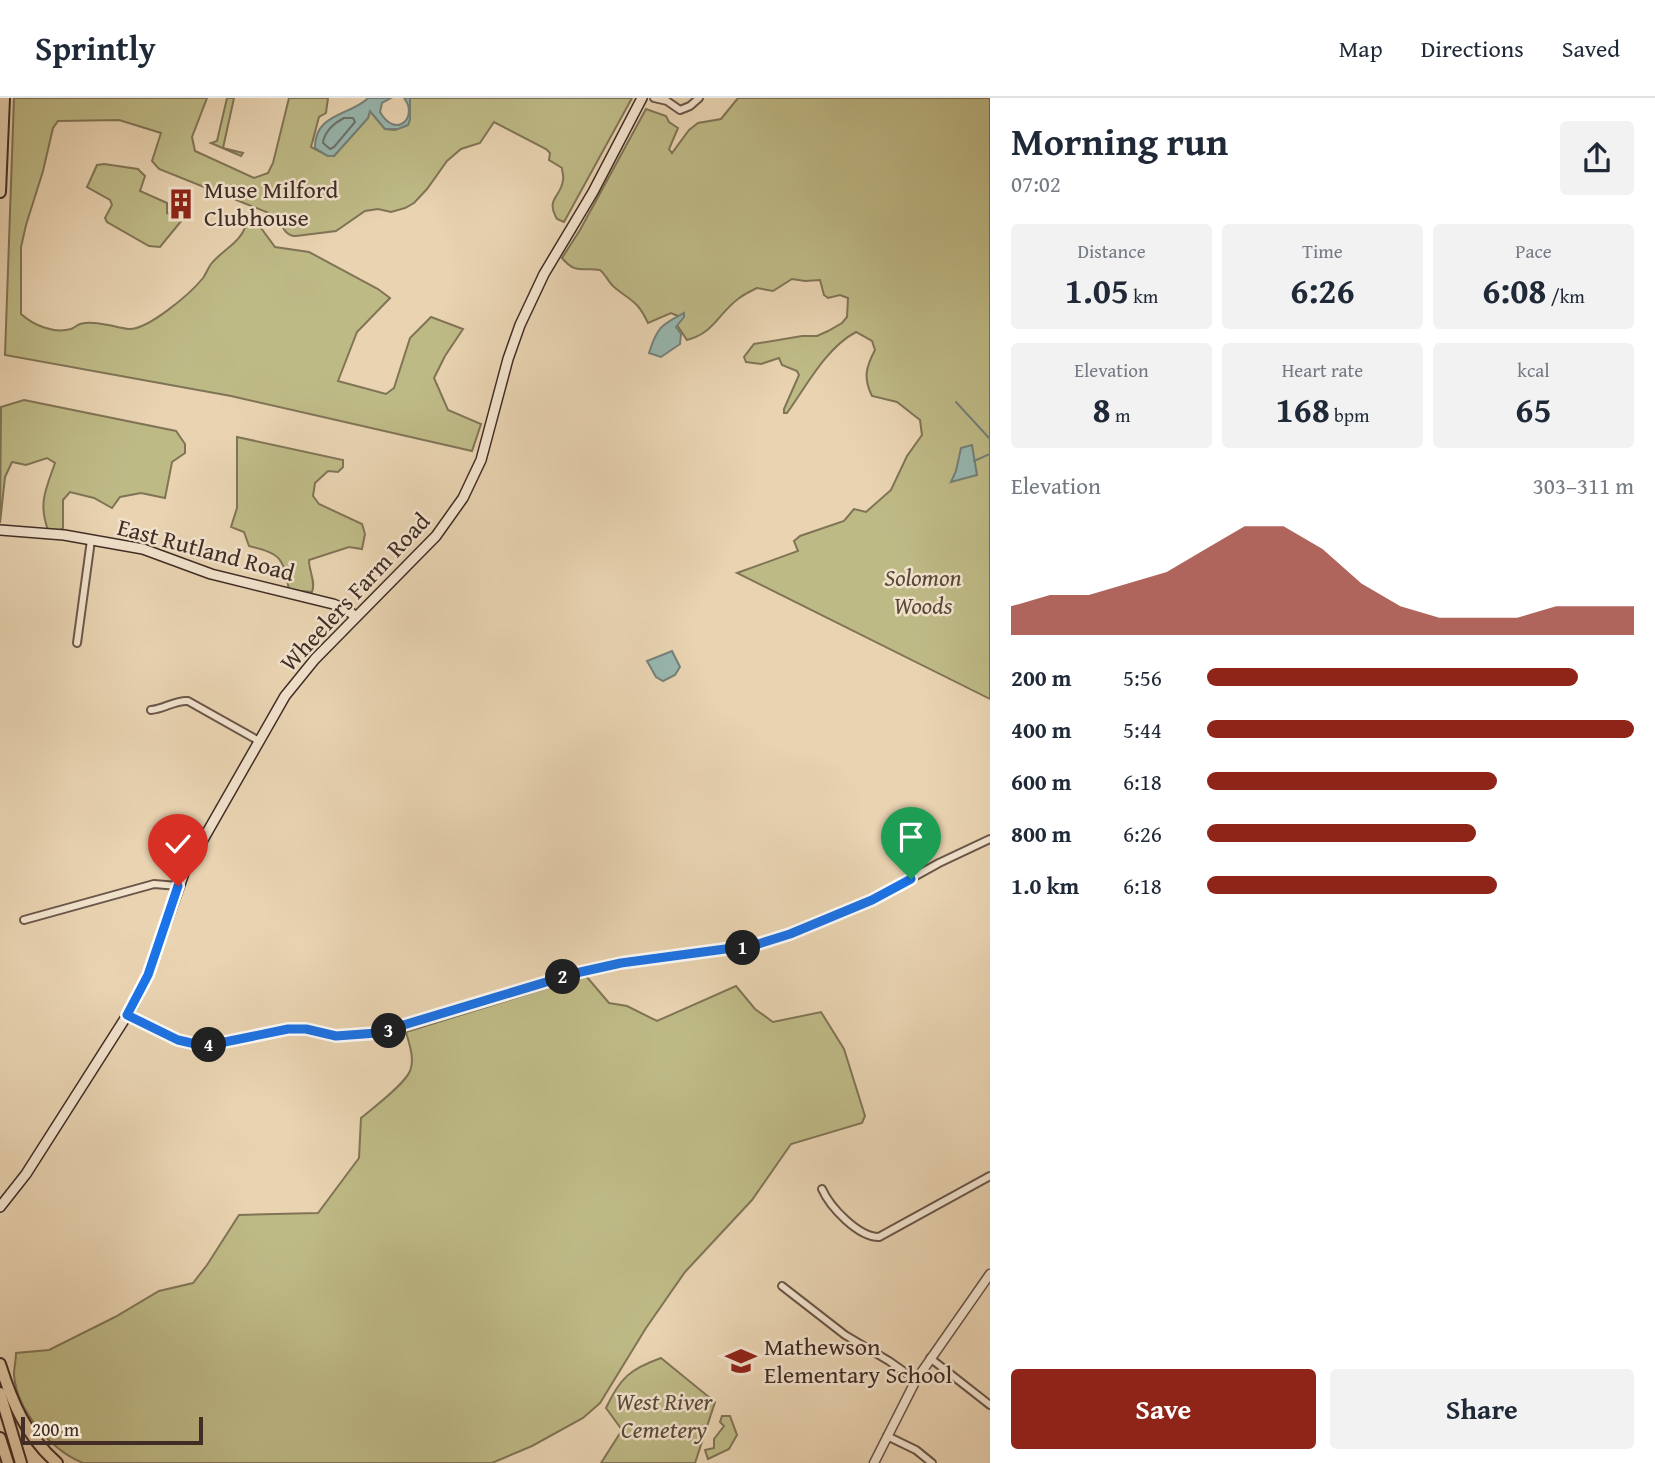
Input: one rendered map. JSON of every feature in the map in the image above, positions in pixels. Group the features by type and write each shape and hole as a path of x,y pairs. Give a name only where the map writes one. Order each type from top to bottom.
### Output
{"highway":[{"path":"0,192 4,98"},
{"path":"0,1364 24,1423 35,1441 57,1463"},
{"path":"0,1393 21,1463"},
{"path":"0,1438 8,1463"}],"main road":[{"name":"Wheelers Farm Road","path":"0,1207 22,1180 127,1015 148,975 178,886 259,741 297,680 436,536 463,498 481,460 520,325 544,274 593,192 642,98"},
{"name":"East Rutland Road","path":"0,530 91,540 150,550 211,574 324,601 346,609 356,617"}],"street":[{"path":"654,98 666,100 682,109 699,98"},
{"path":"77,643 91,540"},
{"path":"151,710 179,701 188,701 259,741"},
{"path":"127,1015 178,1040 200,1045 288,1029 306,1029 336,1036 387,1031 576,973 621,963 745,948 767,942 872,900 939,863 990,839"},
{"path":"23,920 154,884 178,886"},
{"path":"822,1189 828,1203 859,1230 869,1236 879,1237 990,1177"},
{"path":"874,1463 916,1380 990,1274"},
{"path":"782,1286 845,1335 916,1380"},
{"path":"930,1358 990,1405"},
{"path":"887,1436 916,1450 932,1463"}],"green space":[{"path":"14,98 207,98 192,137 195,151 254,178 268,173 273,163 289,98 328,98 326,113 319,117 311,147 328,156 334,156 368,118 370,111 385,129 395,130 408,125 410,98 632,98 564,222 557,219 553,207 562,186 562,168 549,160 550,153 546,149 494,122 480,143 461,149 447,161 414,203 391,212 378,209 365,211 336,231 296,236 288,234 274,215 159,169 152,161 161,133 119,120 58,121 53,128 21,247 21,314 26,318 44,328 58,330 71,329 86,323 128,329 146,324 168,310 197,285 215,259 236,241 249,222 261,228 275,247 309,252 390,298 357,332 338,381 386,394 394,388 410,338 431,317 463,329 434,378 448,410 481,424 472,451 231,396 5,355"},
{"path":"227,98 234,98 223,148 243,153 241,156 211,143 217,141"},
{"name":"Solomon Woods","path":"738,98 990,98 990,699 737,573 798,551 794,541 800,536 844,521 854,509 866,512 891,490 907,456 922,435 920,420 897,402 872,396 867,384 867,373 875,350 872,341 856,332 826,357 787,413 784,413 784,409 799,375 797,371 782,365 779,358 761,364 746,362 744,357 754,344 817,336 842,323 847,317 848,298 840,295 828,298 824,295 820,280 792,279 773,291 757,288 738,299 704,333 687,340 677,325 678,316 671,313 648,323 637,305 612,285 600,270 571,267 562,258 646,109 666,116 669,122 678,128 669,149 672,153 689,130 698,123 721,119"},
{"path":"97,165 138,169 145,176 140,191 167,203 167,213 182,220 160,247 149,246 107,222 105,218 112,205 110,200 87,187"},
{"path":"24,400 176,431 185,444 185,453 172,462 165,498 141,493 120,497 112,508 94,498 70,492 63,500 63,528 59,531 48,530 43,504 55,463 47,458 26,465 12,462 5,477 0,523 1,407"},
{"path":"237,437 343,460 343,467 338,472 328,471 315,483 313,496 319,504 362,524 365,534 362,549 349,547 309,560 312,592 289,590 285,570 279,559 249,546 244,532 231,527 237,508"},
{"path":"586,976 609,1003 627,1006 657,1021 736,986 755,1009 773,1022 821,1012 844,1049 865,1116 862,1123 791,1144 752,1200 685,1272 646,1328 600,1403 583,1418 532,1446 492,1463 83,1463 59,1449 38,1428 17,1389 14,1375 16,1353 49,1350 115,1317 159,1291 193,1283 239,1215 318,1213 359,1158 361,1118 395,1089 410,1071 412,1056 406,1032"},
{"name":"West River Cemetery","path":"661,1358 715,1402 695,1463 601,1463 622,1430 606,1408 611,1398 627,1376 641,1366"},
{"path":"722,1416 730,1416 737,1435 729,1449 708,1459 705,1450 714,1448 714,1439 724,1426 720,1422"}],"water":[{"path":"368,98 391,98 382,103 380,112 386,120 399,125 404,123 409,112 404,98 410,98 410,119 408,125 398,129 385,129 370,111 368,118 334,156 328,156 315,148 316,136 327,121"},
{"path":"684,313 676,327 681,334 680,344 661,357 649,353 661,328"},
{"path":"972,445 977,475 951,482 961,448"},
{"path":"672,651 680,667 675,675 663,681 656,677 647,661"}],"waterway":[{"path":"956,402 990,439"},
{"path":"974,461 990,454"}],"place":[{"name":"Muse Milford Clubhouse","path":"181,204"},
{"name":"Mathewson Elementary School","path":"741,1361"}],"route":[{"path":"178,886 148,975 127,1015 178,1040 208,1045 288,1029 306,1029 336,1036 377,1033 576,973 621,963 745,948 790,934 872,900 911,879"}]}
